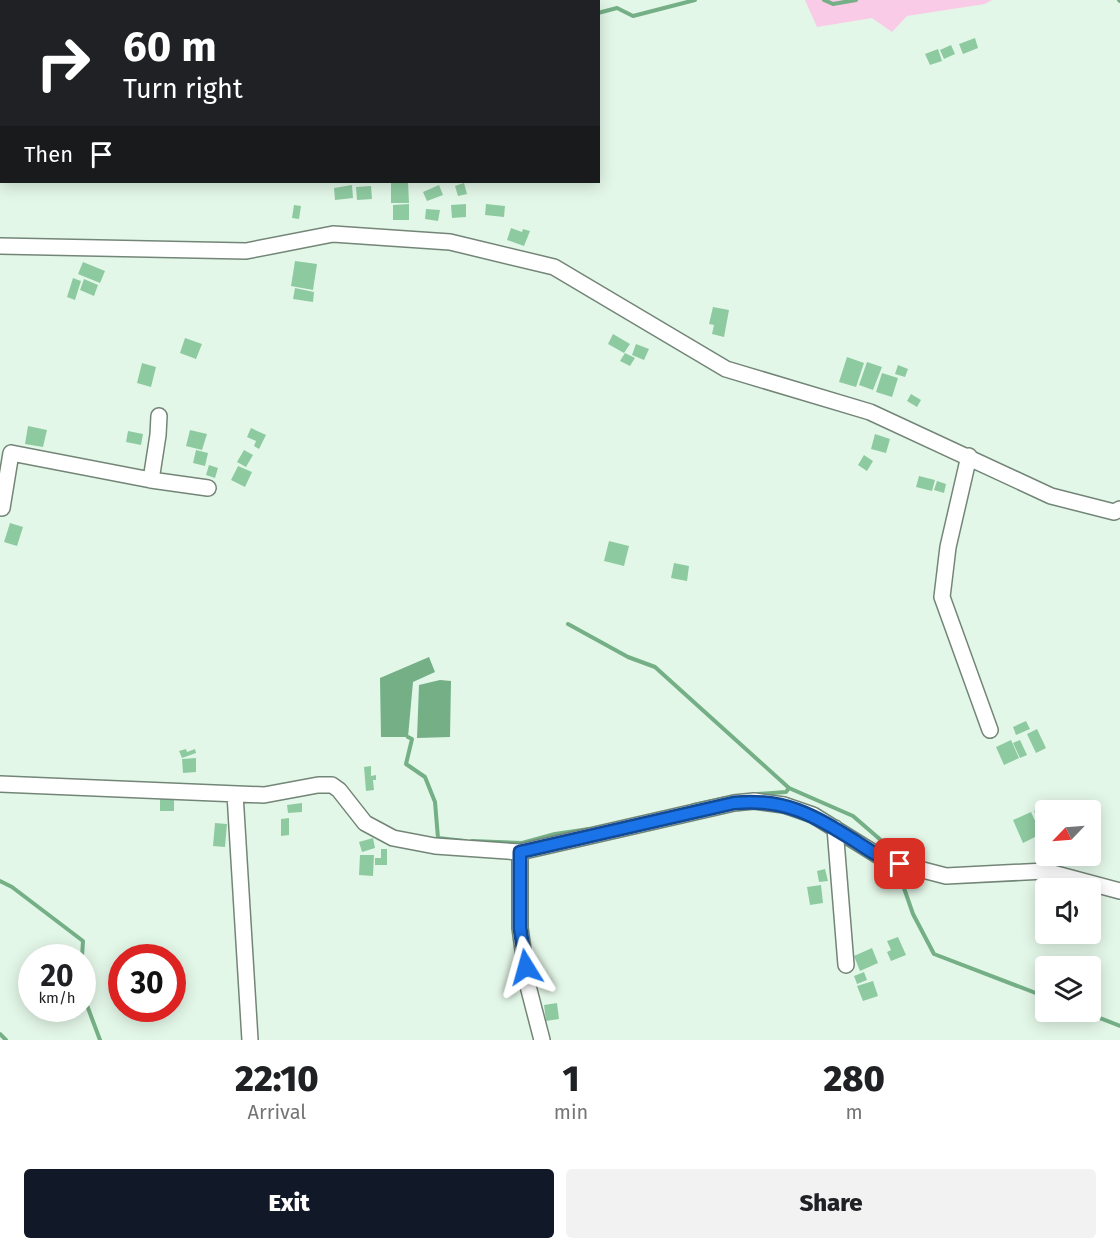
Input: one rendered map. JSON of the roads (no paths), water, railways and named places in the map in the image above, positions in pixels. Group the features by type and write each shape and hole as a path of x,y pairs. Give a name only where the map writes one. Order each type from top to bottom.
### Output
{"street":[{"path":"0,246 246,251 333,234 450,242 554,267 726,369 870,412 1051,496 1114,512 1120,508"},
{"path":"151,480 159,416"},
{"path":"0,507 2,507 6,452 151,480 208,488"},
{"path":"969,456 948,547 942,597 990,730"},
{"path":"0,784 264,795 332,785 365,823 393,837 435,846 520,852 734,803 754,801 794,808 813,815 892,862 946,876 1045,871 1120,891"},
{"path":"235,794 250,1040"},
{"path":"835,828 846,965"},
{"path":"520,852 520,928 528,986 542,1040"}],"waterway":[{"path":"600,12 617,8 633,16 695,0"},
{"path":"824,0 833,4 856,0"},
{"path":"568,624 628,657 655,667 789,788 853,816 890,848 893,856"},
{"path":"408,737 412,739 406,764 425,777 435,802 438,838 465,841"},
{"path":"758,794 786,792 789,788"},
{"path":"693,805 726,798"},
{"path":"472,841 522,843 555,834 589,829"},
{"path":"897,868 913,914 934,954 1035,993"},
{"path":"0,881 12,887 83,941 83,944"},
{"path":"1101,1018 1120,1026"},
{"path":"93,1022 100,1040"},
{"path":"0,1034 6,1040"}]}
